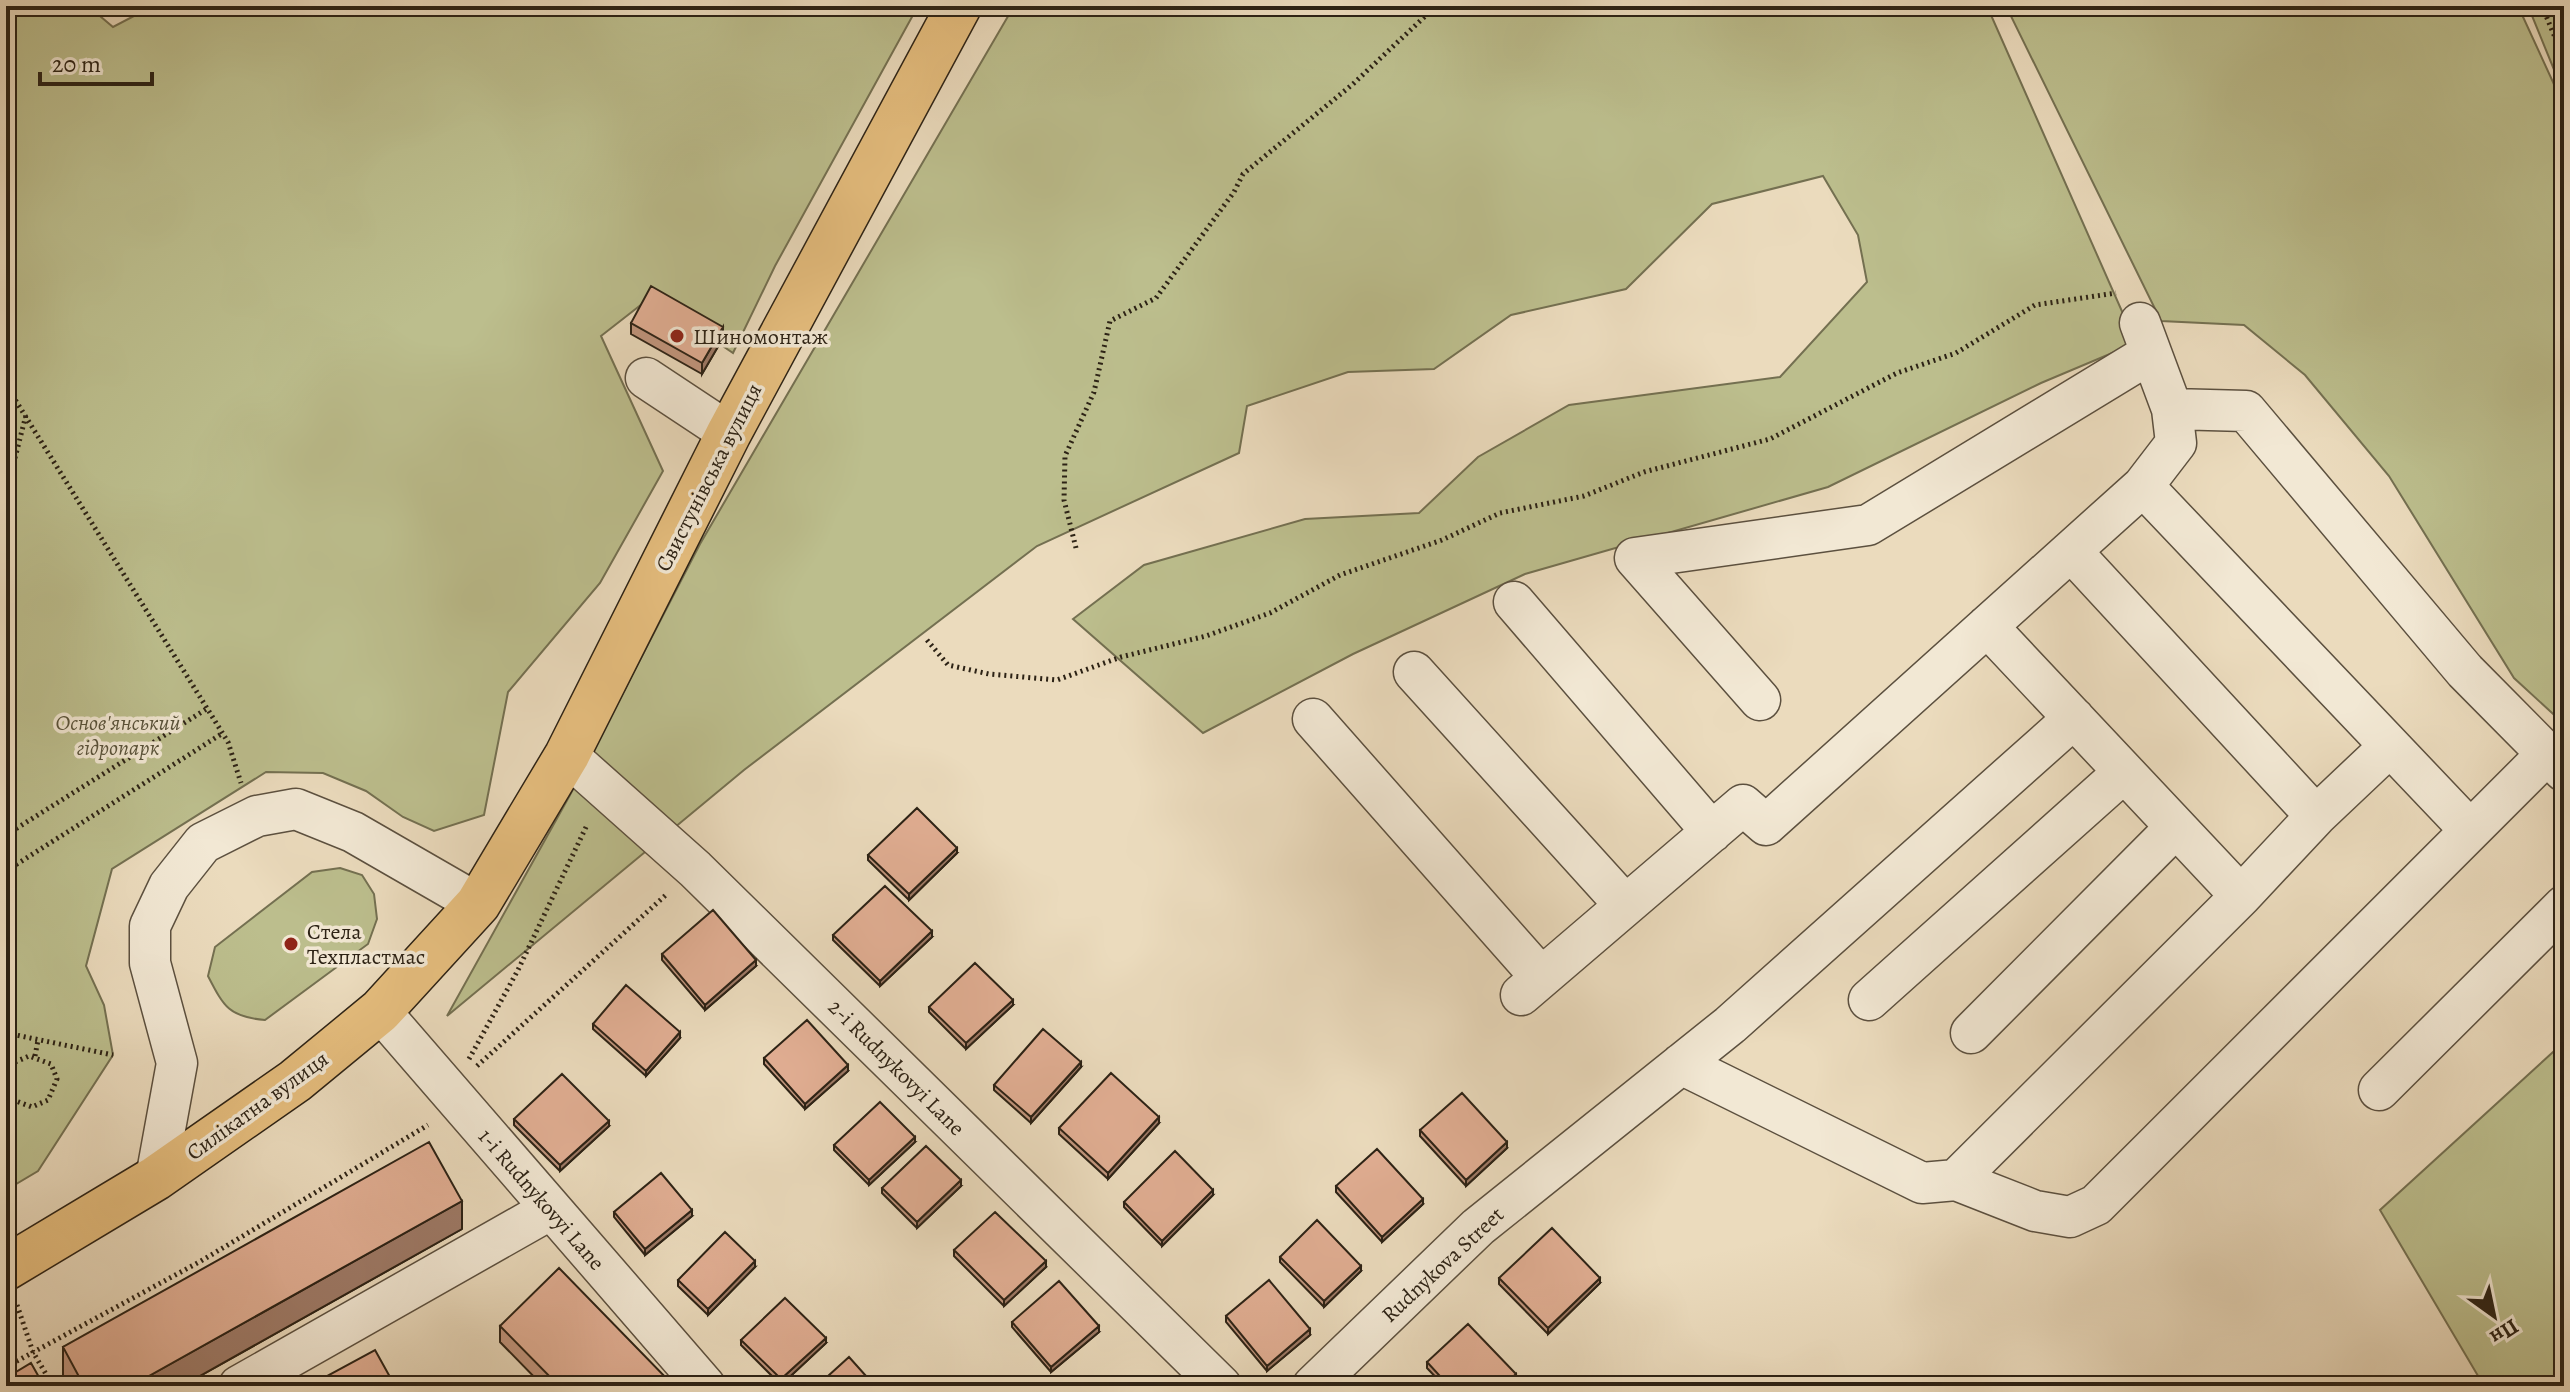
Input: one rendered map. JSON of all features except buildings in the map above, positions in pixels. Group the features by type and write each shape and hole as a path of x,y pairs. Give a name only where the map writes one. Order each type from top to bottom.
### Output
{"main road":[{"name":"Свистунівська вулиця","path":"478,904 567,755 729,433 959,6"},
{"name":"Силікатна вулиця","path":"9,1280 295,1081 380,1011 478,904"}],"street":[{"path":"1313,719 1530,986 1743,805 1766,825 2143,486 2176,443 2172,409 2139,322 1868,525 1635,558 1760,700"},
{"path":"646,378 729,433"},
{"path":"1681,1064 1922,1183 1956,1180 2035,1211 2070,1217 2096,1205 2470,830 2555,763 2465,671 2246,411 2172,409"},
{"path":"2143,486 2470,830"},
{"path":"2071,551 2316,816"},
{"path":"1514,602 1712,832"},
{"path":"1987,626 2241,896"},
{"path":"1414,672 1625,905"},
{"name":"Rudnykova Street","path":"1313,1386 1478,1227 1730,1025 2074,718"},
{"path":"1956,1180 2241,896 2316,816 2389,747"},
{"name":"2-i Rudnykovyi Lane","path":"567,755 695,869 1221,1386"},
{"path":"1869,1000 2124,772"},
{"path":"156,1178 177,1063 150,963 150,926 169,886 203,843 257,816 296,809 353,832 478,904"},
{"path":"1971,1033 2176,827"},
{"path":"2379,1090 2564,906"},
{"name":"1-i Rudnykovyi Lane","path":"380,1011 705,1386"},
{"path":"239,1386 551,1209"}],"path":[{"path":"1076,548 1064,500 1065,456 1094,392 1110,321 1156,298 1234,192 1243,174 1353,84 1436,6"},
{"path":"2542,6 2554,28 2564,59"},
{"path":"927,640 948,665 1057,680 1121,657 1206,636 1270,613 1340,575 1442,540 1500,513 1584,496 1644,472 1770,439 1897,373 1956,353 2035,305 2139,322"},
{"path":"6,385 223,733 234,768 257,816"},
{"path":"6,493 26,414"},
{"path":"6,835 208,708"},
{"path":"6,871 223,733"},
{"path":"6,1367 201,1261 427,1128 518,970 605,788"},
{"path":"450,1091 695,869"},
{"path":"6,1033 113,1055"},
{"path":"35,1056 38,1040"},
{"path":"6,1077 13,1063 35,1056 45,1060 55,1071 56,1087 41,1105 23,1106 10,1095 6,1084"},
{"path":"9,1280 33,1352 53,1386"}],"green space":[{"name":"Основ'янський гідропарк","path":"6,6 88,6 113,27 153,6 918,6 775,266 733,353 651,297 601,336 663,471 600,583 508,692 484,815 434,831 403,817 366,791 323,773 266,772 112,869 86,966 104,1005 113,1055 38,1171 6,1190"},
{"path":"1014,6 1987,6 2136,343 2041,383 1828,487 1525,574 1353,654 1203,733 1073,619 1144,565 1305,519 1419,513 1478,457 1569,405 1780,377 1867,282 1858,235 1823,176 1712,204 1626,289 1511,315 1434,369 1348,372 1247,406 1239,453 1037,546 744,770 447,1016 570,795 700,544"},
{"path":"2006,6 2518,6 2564,106 2564,724 2514,678 2389,476 2305,375 2244,325 2161,321"},
{"path":"2528,6 2564,6 2564,94"},
{"path":"340,868 362,875 374,894 377,919 368,944 265,1020 235,1013 224,1003 208,976 215,947 312,872"},
{"path":"2564,1042 2564,1386 2484,1386 2380,1210"}],"place":[{"name":"Шиномонтаж","path":"677,336"},
{"name":"Стела Техпластмас","path":"291,944"}]}
